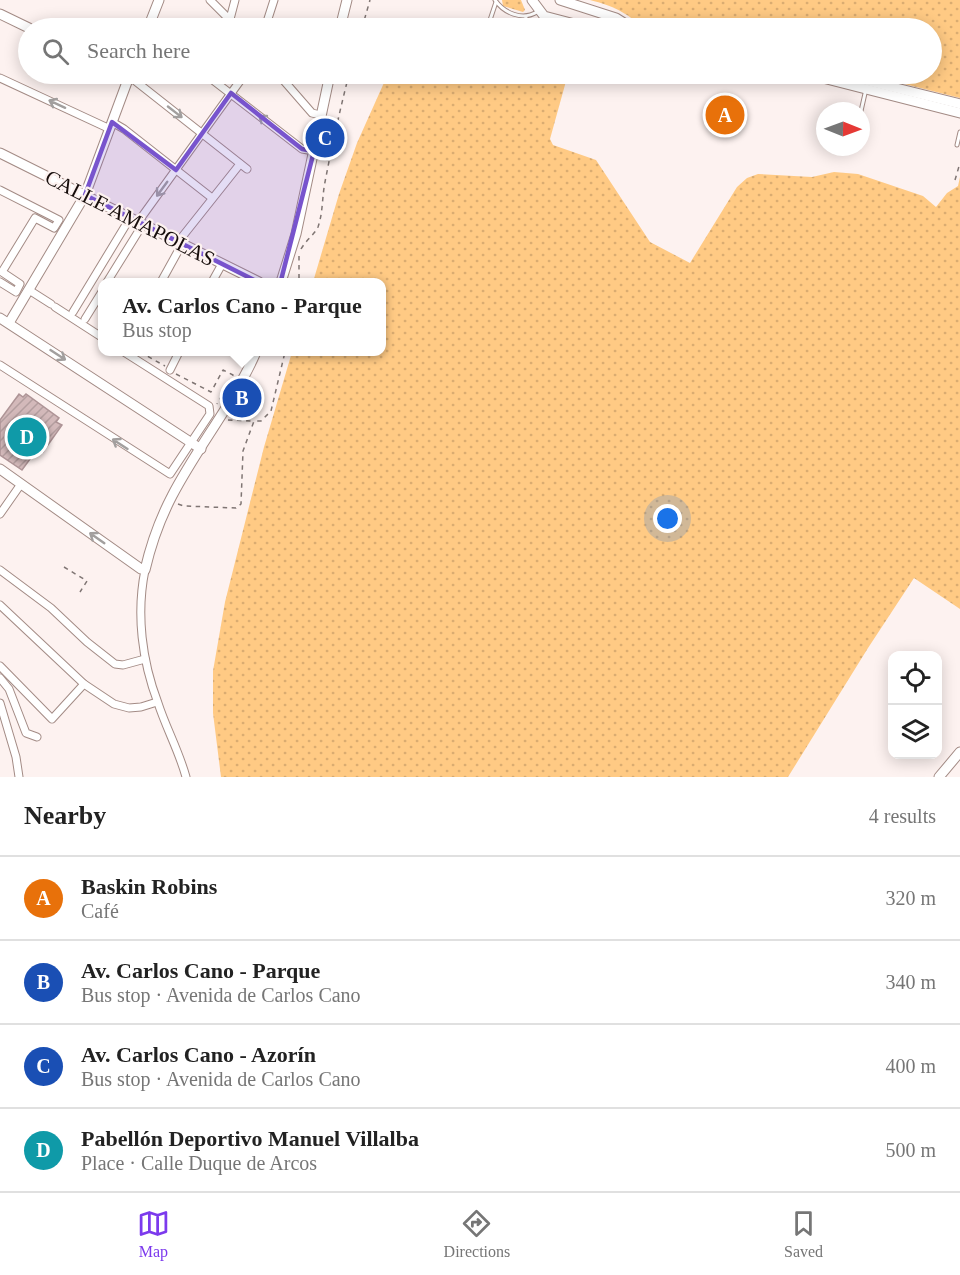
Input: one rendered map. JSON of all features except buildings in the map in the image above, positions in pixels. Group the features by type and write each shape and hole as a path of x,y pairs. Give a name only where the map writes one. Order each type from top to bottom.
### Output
{"street":[{"path":"152,18 159,0"},
{"path":"210,0 229,18"},
{"path":"230,18 235,0"},
{"path":"268,18 274,0"},
{"path":"342,18 347,0"},
{"path":"562,1 616,18"},
{"path":"538,5 544,16 552,18"},
{"path":"0,14 18,23"},
{"path":"0,78 111,125 212,198"},
{"path":"125,84 85,195 28,293 3,322 201,449"},
{"path":"140,84 247,169"},
{"path":"219,84 302,149 314,151"},
{"path":"73,312 238,84"},
{"path":"287,84 312,113 320,115"},
{"path":"282,278 296,234 328,84"},
{"path":"846,84 960,113"},
{"path":"880,84 960,104"},
{"name":"CALLE AMAPOLAS","path":"0,153 252,278"},
{"path":"163,278 180,243 240,164"},
{"path":"0,190 59,220 54,228 35,218 2,273 20,284 17,289"},
{"path":"0,195 67,227"},
{"path":"0,271 36,212"},
{"path":"109,278 137,221"},
{"path":"214,278 222,264"},
{"path":"0,280 53,306 98,335"},
{"path":"85,319 98,297"},
{"path":"0,364 170,474 210,414 209,406 132,356"},
{"path":"170,370 177,356"},
{"path":"186,777 157,702 145,659 141,600 145,570 169,502 231,402 254,356"},
{"path":"0,469 145,570"},
{"path":"0,514 21,484"},
{"path":"0,570 51,608 87,642 115,664 123,665 145,659"},
{"path":"0,605 84,684 114,704 129,708 157,702"},
{"path":"0,666 52,719 84,684"},
{"path":"0,678 9,688 26,733 37,738"},
{"path":"0,703 16,757 19,777"},
{"path":"939,777 960,752"}],"lane":[{"path":"495,1 501,8 526,17 538,5"},
{"path":"491,18 495,1"},
{"path":"863,102 866,89"},
{"path":"957,145 960,132"}],"path":[{"path":"365,18 370,0"},
{"path":"299,278 300,251 309,237 317,230 322,213 322,196 347,84"},
{"path":"955,180 960,163"},
{"path":"148,356 180,377 211,392 223,370 233,375 214,409 210,410"},
{"path":"226,420 261,421 272,411 284,356"},
{"path":"176,503 184,506 238,507 241,504 243,451 254,421"},
{"path":"64,567 87,581 80,592"}],"highlighted area":[{"path":"231,93 302,149 314,151 278,292 85,195 112,122 176,170"}],"shaded area":[{"path":"502,0 521,0 525,10 523,12 503,6"},
{"path":"590,0 960,0 960,98 905,84 942,84 942,18 631,18 606,5"},
{"path":"383,84 565,84 550,139 553,145 596,160 650,242 690,263 737,187 747,178 758,174 812,177 834,172 858,174 923,196 936,207 947,193 958,186 960,177 960,609 914,578 788,777 221,777 213,713 213,671 225,602 264,447 291,356 386,356 386,278 314,278 357,143"}],"place":[{"name":"Baskin Robins","path":"725,115"},
{"name":"Av. Carlos Cano - Azorín","path":"325,138"},
{"name":"Av. Carlos Cano - Parque","path":"242,398"},
{"name":"Pabellón Deportivo Manuel Villalba","path":"27,437"}]}
